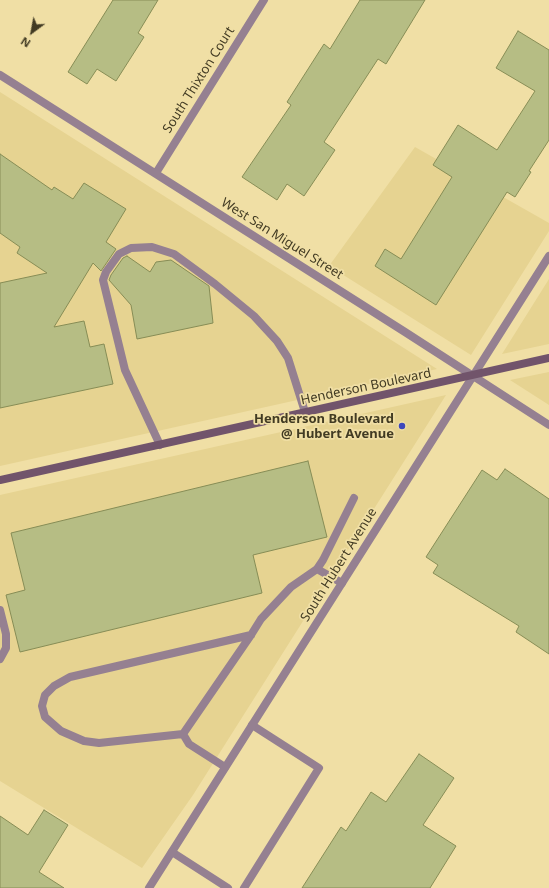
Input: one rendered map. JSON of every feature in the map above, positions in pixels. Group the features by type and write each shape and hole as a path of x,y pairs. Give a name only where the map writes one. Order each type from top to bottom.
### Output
{"main road":[{"name":"Henderson Boulevard","path":"0,480 549,358"}],"street":[{"name":"South Thixton Court","path":"156,173 264,0"},
{"name":"West San Miguel Street","path":"0,76 156,173 549,425"},
{"path":"160,445 125,370 103,280 106,272 119,254 131,248 152,248 174,254 215,284 254,316 277,341 288,358 305,412"},
{"name":"South Hubert Avenue","path":"149,888 549,256"},
{"path":"251,635 70,677 54,686 45,695 42,706 45,717 61,731 84,741 99,743 183,734 251,635 261,619 291,587 317,569 354,498"},
{"path":"317,569 342,583"},
{"path":"0,610 6,634 6,648 0,659"},
{"path":"244,888 319,768 252,725"},
{"path":"183,734 189,744 225,767"},
{"path":"172,852 228,888"}],"shaded area":[{"path":"0,92 437,369 0,466"},
{"path":"415,147 549,223 549,231 471,355 329,266"},
{"path":"549,279 549,344 502,354"},
{"path":"549,372 549,405 510,380"},
{"path":"446,395 193,795 142,868 0,781 0,495"}],"building":[{"path":"113,0 158,0 138,33 144,37 116,81 97,69 87,84 68,72"},
{"path":"360,0 425,0 386,64 378,59 324,142 335,150 304,196 287,184 277,200 242,177 291,105 287,102 324,44 330,49"},
{"path":"518,31 549,50 549,140 529,171 531,172 515,197 507,192 436,305 375,266 385,249 401,259 452,177 433,165 458,125 497,150 535,91 496,68"},
{"path":"0,154 52,190 54,187 73,199 84,183 126,209 106,242 116,249 101,271 93,263 54,327 84,321 90,347 104,344 113,384 0,408 0,283 47,273 17,253 20,247 0,233"},
{"path":"127,256 150,272 156,262 171,260 209,286 213,323 137,339 131,305 109,280 123,258"},
{"path":"308,461 327,537 253,555 262,593 20,652 6,595 25,590 11,533"},
{"path":"505,469 549,499 549,654 516,632 519,626 433,573 438,565 426,557 482,470 497,480"},
{"path":"419,754 454,778 423,825 456,846 430,888 302,888 341,827 346,831 371,792 386,802"},
{"path":"44,810 68,825 39,872 64,888 0,888 0,816 28,835"}],"place":[{"name":"Henderson Boulevard @ Hubert Avenue","path":"402,426"}]}
